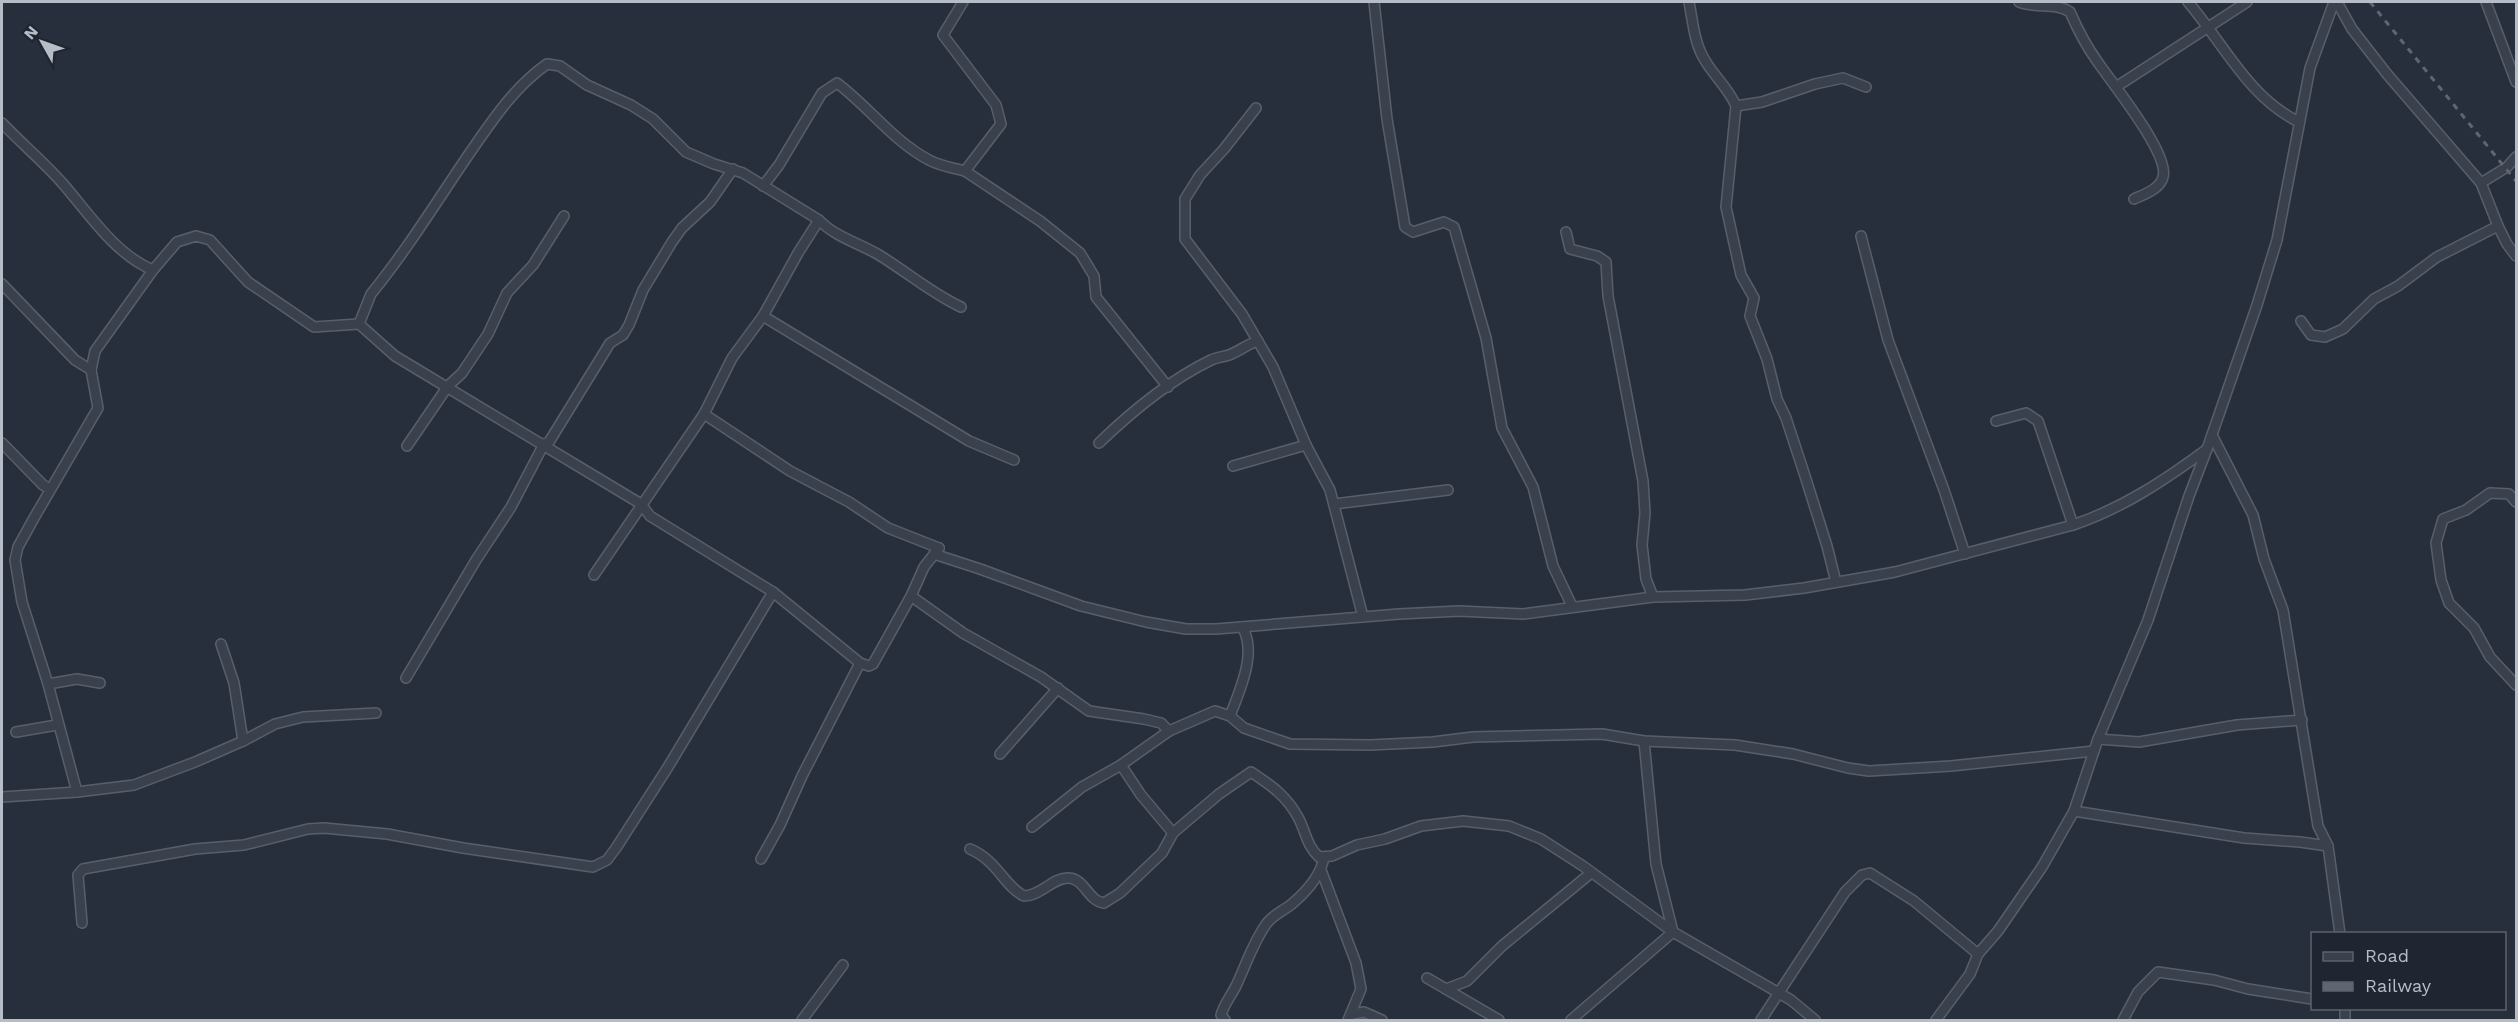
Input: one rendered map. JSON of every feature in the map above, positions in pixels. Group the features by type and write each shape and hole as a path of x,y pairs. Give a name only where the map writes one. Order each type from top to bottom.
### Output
{"street":[{"path":"963,2 943,34 996,105 1000,124 965,171"},
{"path":"1374,2 1387,119 1405,227 1413,232 1444,222 1454,227 1486,338 1502,428 1533,487 1553,566 1572,606"},
{"path":"1689,2 1696,40 1705,62 1732,97 1736,106 1726,207 1741,275 1754,298 1750,316 1767,359 1777,399 1786,418 1805,476 1836,582"},
{"path":"2019,2 2057,7 2070,12 2096,61 2142,124 2164,167 2163,177 2159,184 2134,199"},
{"path":"2188,2 2255,90 2286,116 2299,122"},
{"path":"2116,87 2247,2"},
{"path":"1936,1020 1970,974 1978,954 2015,908 2074,811 2098,740 2148,620 2189,496 2257,305 2277,240 2310,68 2335,2"},
{"path":"2335,2 2352,29 2380,65 2481,183 2498,226 2507,244 2517,256"},
{"path":"2486,2 2517,82"},
{"path":"359,324 371,294 492,121 516,90 547,64 560,66 586,85 622,101 653,119 686,152 714,165 733,169 819,220 828,229 879,255 917,283 961,307"},
{"path":"1736,106 1762,102 1815,84 1843,78 1866,87"},
{"path":"763,186 779,165 822,93 837,83 852,95 881,126 930,161 965,171 1040,221 1080,253 1094,276 1096,297 1168,387"},
{"path":"1256,108 1200,175 1185,199 1185,239 1242,314 1273,367 1306,445 1329,490 1363,617"},
{"path":"2,123 64,184 80,206 121,248 153,270"},
{"path":"2481,183 2507,167 2517,157"},
{"path":"406,678 476,560 511,507 544,444 549,442 570,411 610,343 623,335 644,290 682,228 706,207 733,169"},
{"path":"407,446 448,386 462,374 488,333 507,292 533,265 564,216"},
{"path":"594,575 641,504 685,445 704,414 732,357 763,316 819,220"},
{"path":"2301,321 2311,335 2325,338 2343,328 2374,299 2398,286 2437,257 2498,226"},
{"path":"1566,232 1570,249 1597,256 1606,261 1608,296 1643,481 1645,513 1642,545 1646,579 1653,597"},
{"path":"77,792 57,725 48,684 22,602 15,560 18,547 98,408 91,369 95,351 153,270 177,242 196,236 210,240 248,282 314,327 359,324 395,356 641,504 650,516 773,592 860,663 868,666 873,664 911,596 924,567 939,548"},
{"path":"1861,236 1888,340 1944,490 1965,554"},
{"path":"2,284 75,360 91,369"},
{"path":"763,316 969,441 1014,460"},
{"path":"1099,443 1168,387 1214,359 1229,355 1258,341"},
{"path":"1996,421 2026,413 2038,421 2073,525"},
{"path":"704,414 790,471 849,502 888,528 939,548"},
{"path":"2212,435 2253,515 2264,559 2283,610 2319,825 2328,846 2340,932"},
{"path":"2,443 43,485 50,489"},
{"path":"1233,466 1306,445"},
{"path":"939,548 934,554 980,568 1081,606 1185,629 1459,611 1523,614 1653,597 1745,595 1895,572 2101,516 2157,486 2207,449"},
{"path":"1334,504 1448,490"},
{"path":"2517,502 2509,494 2490,493 2466,510 2444,519 2436,543 2440,580 2450,603 2474,628 2490,657 2517,685"},
{"path":"82,923 78,875 83,869 215,846 244,845 308,829 324,828 387,834 463,848 593,867 600,865 616,848 654,789 773,592"},
{"path":"911,596 963,633 1058,688 1089,711 1144,718 1161,723 1169,731"},
{"path":"1230,716 1244,675 1248,650 1246,633 1242,627"},
{"path":"221,644 234,683 243,741"},
{"path":"761,859 860,663"},
{"path":"48,684 77,679 99,683"},
{"path":"1000,754 1058,688"},
{"path":"1032,827 1082,787 1121,765 1169,731 1215,711 1230,716 1236,723 1256,733 1290,744 1320,746 1422,742 1473,737 1602,734 1644,741 1735,745 1794,754 1869,771 1951,766 2094,752"},
{"path":"2,797 77,792 134,784 243,741 275,724 303,717 376,714"},
{"path":"2098,740 2139,742 2237,725 2302,720"},
{"path":"16,732 57,725"},
{"path":"1644,741 1656,864 1673,932"},
{"path":"1121,765 1141,795 1173,832"},
{"path":"970,849 995,866 1014,891 1024,896 1037,893 1062,879 1069,878 1075,879 1093,900 1104,903 1119,893 1162,853 1173,832 1219,794 1251,772 1274,786 1285,796 1312,850 1319,857 1332,856 1357,845 1385,839 1421,826 1463,821 1509,826 1523,831 1541,839 1673,932 1779,993 1805,1010 1815,1020"},
{"path":"2074,811 2244,838 2328,846"},
{"path":"1225,1020 1221,1015 1223,1008 1235,988 1257,939 1269,920 1294,902 1321,870 1324,857"},
{"path":"1321,870 1356,963 1362,989 1350,1017"},
{"path":"1446,989 1467,981 1493,954 1591,873"},
{"path":"1761,1020 1845,892 1862,875 1870,873 1914,901 1978,954"},
{"path":"1571,1020 1673,932"},
{"path":"802,1020 843,965"},
{"path":"2123,1020 2138,992 2158,972 2203,978 2248,989 2311,999"},
{"path":"1427,978 1499,1020"},
{"path":"1350,1017 1364,1012 1382,1020"}],"railway":[{"path":"2370,2 2516,181"}]}
